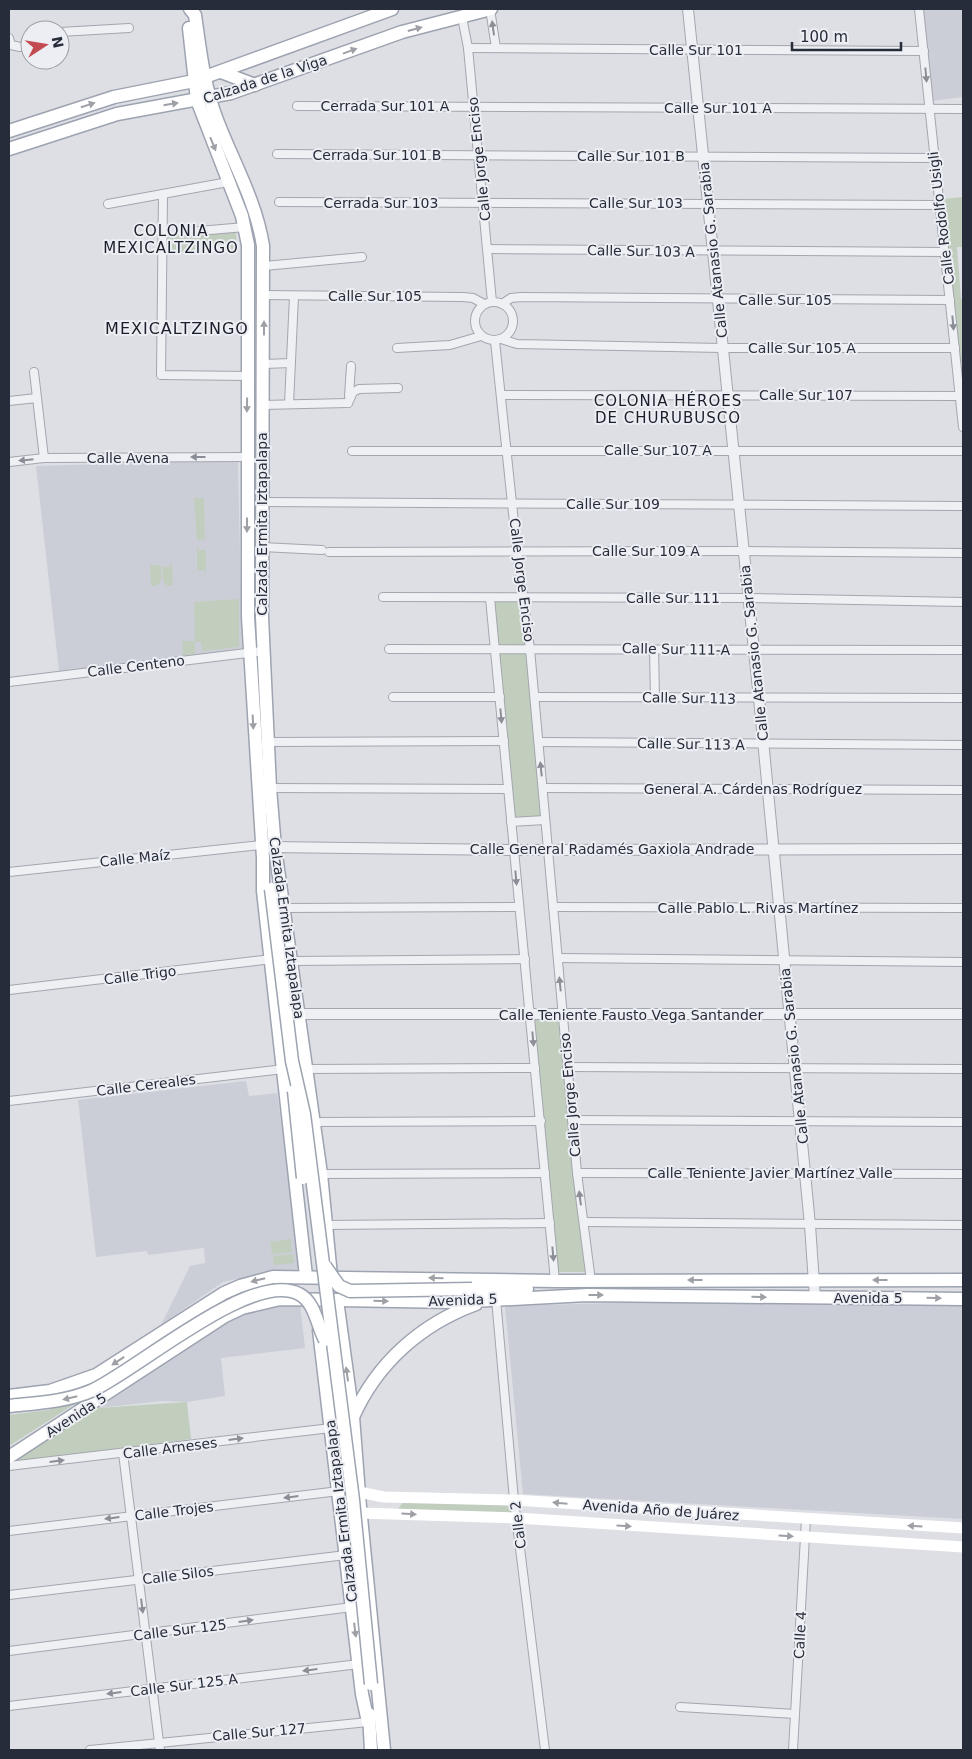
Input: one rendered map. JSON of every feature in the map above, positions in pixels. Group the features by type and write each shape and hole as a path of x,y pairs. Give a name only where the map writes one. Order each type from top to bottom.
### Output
{"main road":[{"name":"Calzada Ermita Iztapalapa","path":"188,9 203,99 228,182 245,227 248,245 248,617 262,858 262,891 272,960 284,1069 286,1107 306,1276"},
{"name":"Calzada de la Viga","path":"9,131 114,97 199,79 221,72 392,9"},
{"name":"Calzada de la Viga","path":"9,149 117,114 203,99 255,85 402,32 491,9"},
{"path":"221,72 255,85"},
{"path":"58,114 63,131"},
{"name":"Calzada Ermita Iztapalapa","path":"211,122 259,222 264,266 262,617 270,788 275,848 321,1174 332,1276"},
{"path":"248,617 262,617"},
{"path":"251,686 264,685"},
{"name":"Calzada Ermita Iztapalapa","path":"262,858 271,889 292,1061 304,1114 353,1500 371,1684 368,1722"},
{"name":"Calzada Ermita Iztapalapa","path":"303,1050 294,1090 294,1110 334,1410 349,1482 359,1492"},
{"path":"303,1241 314,1246 321,1245 327,1230"},
{"path":"321,1254 332,1278 342,1288 350,1291 472,1288 533,1290 560,1296"},
{"name":"Avenida 5","path":"9,1396 50,1391 96,1375 239,1286 273,1277 332,1276 555,1281 963,1280"},
{"path":"9,1406 62,1400 90,1391 117,1378 214,1313 242,1300 268,1293 291,1292 304,1297 312,1308 325,1340"},
{"name":"Avenida 5","path":"9,1457 226,1316 242,1308 272,1300 454,1302 560,1296 963,1299"},
{"path":"353,1418 373,1381 391,1359 413,1339 451,1314 495,1299"},
{"name":"Calzada Ermita Iztapalapa","path":"315,1300 371,1750"},
{"name":"Calzada Ermita Iztapalapa","path":"338,1300 353,1418 360,1513 384,1750"},
{"path":"323,1356 332,1347 338,1347 344,1352"},
{"name":"Avenida Año de Juárez","path":"359,1492 384,1497 514,1500 963,1528"},
{"path":"384,1497 384,1513"},
{"path":"583,1523 585,1505"},
{"name":"Avenida Año de Juárez","path":"360,1513 517,1518 963,1547"}],"street":[{"path":"491,9 496,48"},
{"name":"Calle Atanasio G. Sarabia","path":"688,9 780,908 810,1225 815,1298"},
{"name":"Calle Rodolfo Usigli","path":"919,9 963,427"},
{"name":"Calle Jorge Enciso","path":"462,17 468,48 488,249 488,303"},
{"path":"70,31 129,28"},
{"path":"9,38 12,45 15,47 20,46"},
{"name":"Calle Sur 101","path":"468,48 924,51"},
{"name":"Cerrada Sur 101 A","path":"297,106 473,106"},
{"name":"Calle Sur 101 A","path":"473,106 963,109"},
{"name":"Cerrada Sur 101 B","path":"277,154 478,155"},
{"name":"Calle Sur 101 B","path":"478,155 934,158"},
{"path":"108,204 228,182"},
{"path":"163,194 160,375 248,376"},
{"name":"Cerrada Sur 103","path":"279,202 483,203"},
{"name":"Calle Sur 103","path":"483,203 940,206"},
{"path":"187,232 245,227"},
{"name":"Calle Sur 103 A","path":"488,249 945,252"},
{"path":"264,266 362,257"},
{"name":"Calle Sur 105","path":"264,296 463,296 488,303"},
{"path":"289,404 294,296"},
{"name":"Calle Sur 105","path":"502,304 512,298 521,297 718,300 950,300"},
{"path":"397,348 450,345 481,336 498,340 507,335 513,322 512,315 502,304 488,303 479,309 474,323 481,336"},
{"name":"Calle Jorge Enciso","path":"498,340 517,551 535,697 577,1173 591,1281"},
{"name":"Calle Sur 105 A","path":"498,340 517,344 722,348 955,348"},
{"path":"264,364 291,363"},
{"path":"348,403 351,366"},
{"path":"34,372 44,458"},
{"path":"348,403 353,392 359,389 398,388"},
{"name":"Calle Sur 107","path":"502,395 960,396"},
{"path":"9,401 37,398"},
{"path":"262,405 348,403"},
{"name":"Calle Sur 107 A","path":"352,451 963,451"},
{"name":"Calle Avena","path":"9,462 44,458 247,457"},
{"name":"Calle Sur 109","path":"262,502 963,506"},
{"name":"Calle Sur 109 A","path":"262,547 325,551 743,551 963,554"},
{"name":"Calle Sur 111","path":"383,597 749,598 963,602"},
{"path":"490,598 555,1281"},
{"name":"Calle Sur 111-A","path":"388,648 963,650"},
{"path":"654,648 655,697"},
{"name":"Calle Centeno","path":"9,682 263,652"},
{"path":"393,697 500,697"},
{"name":"Calle Sur 113","path":"535,697 963,698"},
{"path":"267,742 504,741"},
{"name":"Calle Sur 113 A","path":"539,742 963,745"},
{"path":"270,788 508,788"},
{"name":"General A. Cárdenas Rodríguez","path":"543,788 963,790"},
{"path":"511,822 545,820"},
{"name":"Calle General Radamés Gaxiola Andrade","path":"261,845 275,848 514,850 963,850"},
{"name":"Calle Maíz","path":"9,872 261,845"},
{"path":"283,908 519,907"},
{"name":"Calle Pablo L. Rivas Martínez","path":"553,907 963,908"},
{"path":"558,958 785,962 963,962"},
{"path":"291,961 525,959"},
{"name":"Calle Trigo","path":"9,990 272,960"},
{"name":"Calle Teniente Fausto Vega Santander","path":"298,1014 531,1016 963,1014"},
{"path":"567,1067 963,1070"},
{"path":"306,1069 535,1068"},
{"name":"Calle Cereales","path":"9,1101 284,1069"},
{"path":"572,1120 800,1123 963,1122"},
{"path":"314,1122 541,1121"},
{"path":"321,1174 545,1173"},
{"name":"Calle Teniente Javier Martínez Valle","path":"577,1173 963,1174"},
{"path":"584,1222 963,1225"},
{"path":"327,1230 550,1223"},
{"name":"Calle 2","path":"495,1299 514,1500 545,1750"},
{"name":"Calle Arneses","path":"9,1466 331,1428"},
{"path":"123,1453 160,1746"},
{"name":"Calle Trojes","path":"9,1531 339,1491"},
{"name":"Calle 4","path":"793,1750 806,1519"},
{"name":"Calle Silos","path":"9,1596 346,1555"},
{"name":"Calle Sur 125","path":"9,1651 352,1607"},
{"name":"Calle Sur 125 A","path":"9,1706 359,1664"},
{"path":"680,1707 795,1714"},
{"name":"Calle Sur 127","path":"90,1750 160,1746 368,1722"}],"shaded area":[{"path":"922,9 962,9 963,97 931,101"},
{"path":"238,460 242,650 59,671 36,466"},
{"path":"246,1081 249,1096 277,1093 302,1266 299,1270 268,1272 223,1282 161,1325 190,1266 205,1263 204,1248 148,1255 147,1251 96,1257 78,1100"},
{"path":"648,1302 963,1304 963,1519 523,1494 505,1306"},
{"path":"300,1303 305,1348 221,1358 225,1396 187,1402 162,1401 98,1408 241,1313 261,1305"}],"green space":[{"path":"963,197 963,247 957,247 961,299 963,299 963,363 959,363 943,199"},
{"path":"236,231 237,249 167,253 167,235"},
{"path":"194,498 204,498 205,539 197,540"},
{"path":"197,545 199,550 206,550 206,577 205,570 197,571"},
{"path":"172,562 173,585 167,586 163,580 162,567 169,567"},
{"path":"150,565 161,565 161,580 157,586 151,586"},
{"path":"239,599 239,647 202,651 201,642 195,642 195,654 183,655 182,641 195,641 194,602"},
{"path":"520,599 530,649 542,818 514,820 493,601"},
{"path":"531,1020 560,1020 588,1272 558,1272"},
{"path":"291,1239 292,1252 272,1254 270,1242"},
{"path":"293,1254 294,1263 274,1265 273,1256"},
{"path":"92,1393 9,1446 9,1415 48,1410"},
{"path":"187,1402 191,1439 18,1462 18,1459 98,1408"},
{"path":"404,1501 511,1502 513,1516 396,1512"}],"district":[{"name":"COLONIA MEXICALTZINGO","path":"171,240"},
{"name":"MEXICALTZINGO","path":"177,328"},
{"name":"COLONIA HÉROES DE CHURUBUSCO","path":"668,410"}]}
